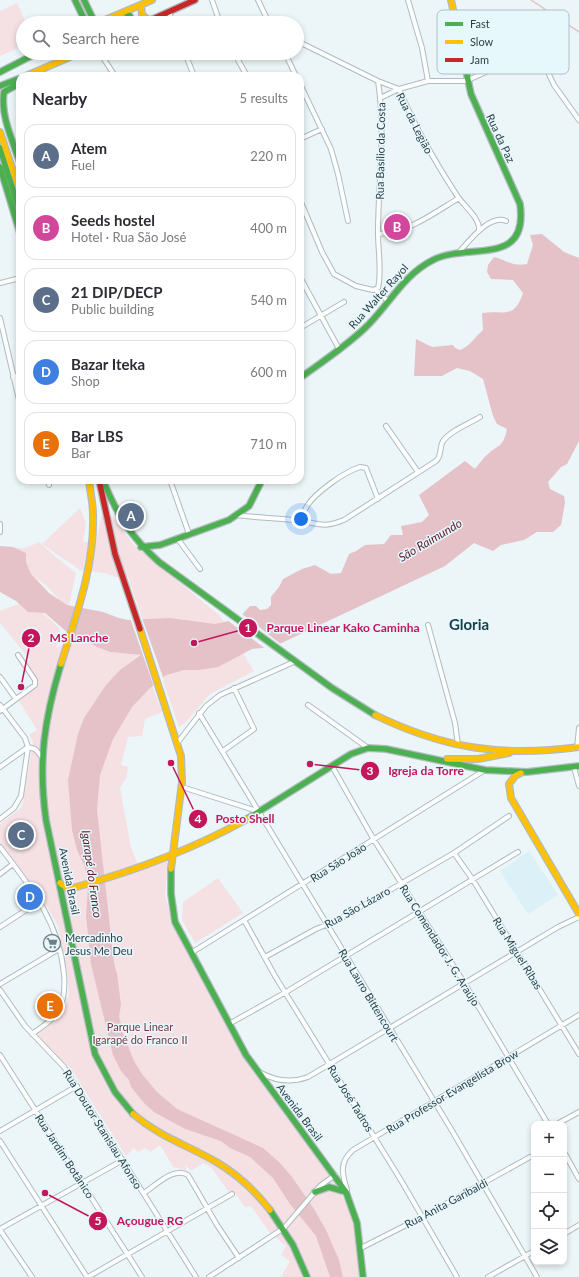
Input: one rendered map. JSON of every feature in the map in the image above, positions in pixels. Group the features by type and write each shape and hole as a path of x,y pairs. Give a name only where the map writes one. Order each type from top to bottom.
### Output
{"main road":[{"path":"75,0 83,16"},
{"path":"84,0 92,16"},
{"path":"115,16 152,0"},
{"path":"160,16 195,0"},
{"name":"Rua da Paz","path":"451,0 453,10"},
{"path":"141,5 142,16"},
{"path":"125,12 130,16"},
{"path":"2,70 23,60"},
{"path":"36,72 63,60"},
{"name":"Rua da Paz","path":"465,74 477,109 520,204"},
{"path":"0,86 16,80"},
{"path":"16,85 2,94 1,107 16,152"},
{"path":"0,121 7,126"},
{"path":"0,132 16,179"},
{"path":"0,148 16,200"},
{"path":"0,167 16,220"},
{"name":"Rua Walter Rayol","path":"304,375 339,350 369,324 405,279 418,267 437,258 460,251 499,250 506,245 513,239 520,225 522,213 520,204"},
{"name":"Avenida Brasil","path":"90,484 94,516 88,573 50,703 43,744 42,760 44,802 95,1054 109,1085 121,1101 150,1128 219,1164 242,1181 260,1198 284,1228 297,1251 307,1277"},
{"name":"Avenida Brasil","path":"100,484 111,538 124,583 178,742 182,763 182,787 171,857 169,883 175,922 229,1024 256,1070 335,1175 346,1192 356,1216 361,1248 363,1277"},
{"path":"105,484 116,513 141,547 183,581 215,602 332,688 381,718 428,738 483,750 541,752 578,748"},
{"path":"141,547 160,545 236,516 253,500 260,484"},
{"path":"151,555 160,545"},
{"path":"60,883 67,888 78,886 171,857 258,811 351,754 368,748 469,761 489,758 514,751"},
{"path":"422,756 485,770 527,772"},
{"path":"577,766 519,773 512,779 509,790 511,798 579,914"},
{"path":"314,1194 329,1187 346,1192"}],"street":[{"path":"212,0 218,16"},
{"path":"258,0 266,16"},
{"path":"408,0 422,48 428,80"},
{"path":"169,12 170,16"},
{"name":"Rua da Legião","path":"304,44 378,81 399,89 422,139 459,198 477,221 479,230"},
{"path":"105,60 112,72"},
{"path":"188,60 192,72"},
{"path":"238,60 245,72"},
{"path":"288,60 294,72"},
{"path":"380,98 399,89 428,80 466,80 480,74"},
{"path":"549,74 554,84 579,120"},
{"name":"Rua Basílio da Costa","path":"374,290 378,288 379,279 378,234 381,173 380,98 378,81"},
{"path":"304,92 322,129 336,164 348,221"},
{"path":"304,136 322,129"},
{"path":"378,234 392,232 418,222 459,198"},
{"path":"304,209 334,274 356,286 374,290 388,301"},
{"path":"460,251 479,230 499,220 506,222"},
{"path":"0,283 16,279"},
{"path":"304,284 322,315 339,350"},
{"path":"304,326 344,302"},
{"path":"0,318 7,341 16,389"},
{"path":"236,516 302,522 319,526 332,524 349,517 439,458 441,446 446,438 480,417"},
{"path":"386,426 418,472"},
{"path":"302,522 304,510 312,499 360,467 366,468 378,499"},
{"path":"171,484 189,534"},
{"path":"0,524 0,532"},
{"path":"177,538 200,569"},
{"path":"428,625 455,723 458,745"},
{"path":"0,818 14,808 21,796 28,748 26,738 1,708 35,685 35,680 18,655"},
{"path":"178,742 199,713 211,701 234,688 296,661"},
{"path":"0,677 16,699"},
{"path":"223,751 254,729 234,688"},
{"path":"308,705 368,748"},
{"name":"Rua Lauro Bittencourt","path":"199,713 389,1029 435,1101 537,1277"},
{"path":"578,748 579,728"},
{"path":"0,767 28,748 35,749 43,744"},
{"path":"35,749 42,757 42,760"},
{"name":"Rua Comendador J. G. Araújo","path":"332,766 374,840 465,984 546,1121"},
{"path":"577,766 579,786"},
{"name":"Rua São João","path":"191,954 485,770"},
{"path":"182,787 258,811"},
{"name":"Rua São Lázaro","path":"264,957 327,924 338,920 454,853 509,816"},
{"path":"0,847 40,901 54,929 59,949 65,985 62,1003 54,1017 32,1034"},
{"path":"229,1024 286,992 518,852"},
{"name":"Rua Miguel Ribas","path":"454,853 473,880 518,952 579,1054"},
{"path":"0,874 14,864"},
{"path":"0,927 40,901"},
{"path":"256,1070 274,1078 293,1081 308,1077 558,927 579,917"},
{"name":"Rua José Tadros","path":"244,920 264,957 375,1137 457,1277"},
{"path":"0,984 59,949"},
{"name":"Rua Doutor Stanislau Afonso","path":"0,990 32,1034 64,1067 77,1086 196,1277"},
{"name":"Rua Professor Evangelista Brow","path":"351,1202 343,1178 343,1163 349,1154 508,1056 579,1015"},
{"name":"Rua Jardim Botânico","path":"0,1055 142,1277"},
{"path":"0,1131 77,1086"},
{"path":"562,1121 579,1112"},
{"path":"0,1141 87,1277 232,1194"},
{"name":"Rua Anita Garibaldi","path":"361,1248 422,1217 530,1157"},
{"path":"567,1157 579,1179"},
{"path":"32,1277 0,1230 123,1160"},
{"path":"144,1193 175,1172 183,1172 188,1175 206,1208 240,1258"},
{"path":"209,1277 284,1228 322,1183 335,1175"},
{"path":"567,1232 579,1225"},
{"path":"488,1277 531,1253"}],"shaded area":[{"path":"529,851 558,895 528,914 500,871"}],"green space":[{"path":"17,3 23,16 16,16 16,49 0,56 0,11"},
{"path":"80,508 86,523 83,542 96,542 102,513 110,514 134,545 220,616 254,671 210,694 186,722 179,727 128,577 115,577 105,573 80,570 42,544"},
{"path":"39,542 76,573 68,610 46,585 12,564 0,547 26,548"},
{"name":"Parque Linear Igarapé do Franco II","path":"31,602 60,629 56,648 75,639 86,641 110,652 141,655 162,712 145,719 142,736 128,737 121,765 128,767 127,776 120,788 131,848 140,870 168,861 165,895 173,925 239,1050 254,1073 331,1175 347,1205 359,1244 359,1277 281,1277 290,1261 281,1255 286,1246 270,1233 251,1206 245,1207 234,1192 230,1194 211,1167 203,1163 191,1171 185,1164 186,1170 173,1167 160,1145 151,1152 145,1148 138,1152 134,1148 126,1156 71,1069 38,1038 38,1034 58,1019 64,1009 69,993 67,969 58,926 41,896 0,842 0,824 21,808 23,803 33,741 29,735 37,730 16,696 35,682 23,664 30,660 0,623 0,611 16,605"},
{"path":"218,878 243,913 195,943 182,920 183,902"}],"water":[{"path":"542,234 564,252 579,258 579,441 567,464 561,467 548,482 550,489 564,496 565,503 561,525 553,532 537,532 524,540 501,545 493,551 474,543 445,566 273,647 252,649 218,667 199,670 184,670 166,675 149,689 132,707 113,739 100,775 97,810 114,963 121,1005 119,1016 123,1033 134,1061 142,1074 157,1092 177,1109 263,1148 280,1163 292,1177 314,1209 326,1230 339,1260 343,1277 330,1277 316,1236 290,1204 273,1178 250,1157 230,1148 221,1141 185,1129 154,1112 144,1103 131,1087 129,1080 121,1071 113,1055 91,964 86,916 88,886 85,867 77,850 72,830 68,780 78,734 84,718 106,685 120,670 141,655 110,652 86,641 75,639 45,613 28,612 16,601 0,592 0,546 13,547 26,553 26,562 31,574 49,593 67,605 103,612 128,620 170,618 215,624 238,619 250,606 256,606 260,610 267,609 271,605 271,597 283,579 302,569 315,565 331,574 341,573 349,554 365,545 384,544 391,535 403,535 401,526 422,522 429,515 419,495 465,461 475,469 486,456 504,440 507,429 497,424 493,416 483,379 470,371 457,368 442,376 414,376 416,339 432,347 453,345 455,348 460,350 470,344 483,330 482,313 507,312 516,307 523,293 513,280 491,279 487,272 488,265 494,257 517,265 527,264 533,245 530,235"}],"pier":[{"path":"241,613 282,645 267,650 227,620 237,617"},
{"path":"130,618 142,618 164,680 154,687"}],"waterway":[{"path":"531,0 546,10"},
{"path":"569,25 579,32"}],"traffic: fast":[{"path":"75,0 83,16"},
{"path":"84,0 92,16"},
{"path":"125,12 130,16"},
{"path":"0,72 23,60"},
{"path":"304,375 365,328 405,282 422,266 447,255 493,249 506,245 515,237 520,224 520,204 471,94 467,74"},
{"path":"0,86 16,80"},
{"path":"16,85 4,92 3,101 5,119 16,151"},
{"path":"0,148 16,200"},
{"path":"0,167 16,220"},
{"path":"105,484 119,515 140,544 159,562 332,688 375,715"},
{"path":"141,547 160,545 229,520 249,506 260,484"},
{"path":"61,664 50,704 44,741 43,779 46,820 95,1054 115,1092 133,1114"},
{"path":"247,819 351,754 368,748 386,749 485,770 527,772 579,766"},
{"path":"171,869 171,894 175,922 246,1055 346,1192 357,1223 363,1277"},
{"path":"315,1192 329,1187 346,1192"},
{"path":"270,1210 293,1245 307,1277"}],"traffic: slow":[{"path":"114,16 152,0"},
{"path":"451,0 453,10"},
{"path":"141,5 143,16"},
{"path":"35,72 63,60"},
{"path":"0,132 16,180"},
{"path":"61,664 88,571 93,533 93,506 90,484"},
{"path":"140,629 181,756 182,782 171,869"},
{"path":"375,715 426,736 474,748 524,751 579,747"},
{"path":"447,759 478,759 509,753"},
{"path":"521,773 515,776 509,784 511,798 579,914"},
{"path":"60,883 67,888 73,888 140,867 184,850 247,819"},
{"path":"133,1114 154,1129 207,1157 233,1173 246,1184 270,1210"}],"traffic: jam":[{"path":"160,16 195,0"},
{"path":"100,484 115,554 140,629"}],"place":[{"name":"Seeds hostel","path":"397,227"},
{"name":"Atem","path":"131,516"},
{"name":"Parque Linear Kako Caminha","path":"194,643"},
{"name":"MS Lanche","path":"21,687"},
{"name":"Posto Shell","path":"171,763"},
{"name":"Igreja da Torre","path":"310,764"},
{"name":"21 DIP/DECP","path":"21,835"},
{"name":"Bazar Iteka","path":"30,897"},
{"name":"Mercadinho Jesus Me Deu","path":"52,943"},
{"name":"Bar LBS","path":"50,1006"},
{"name":"Açougue RG","path":"45,1193"}],"district":[{"name":"Gloria","path":"469,624"}],"water label":[{"name":"São Raimundo","path":"430,540"},
{"name":"Igarapé do Franco","path":"92,874"}]}
